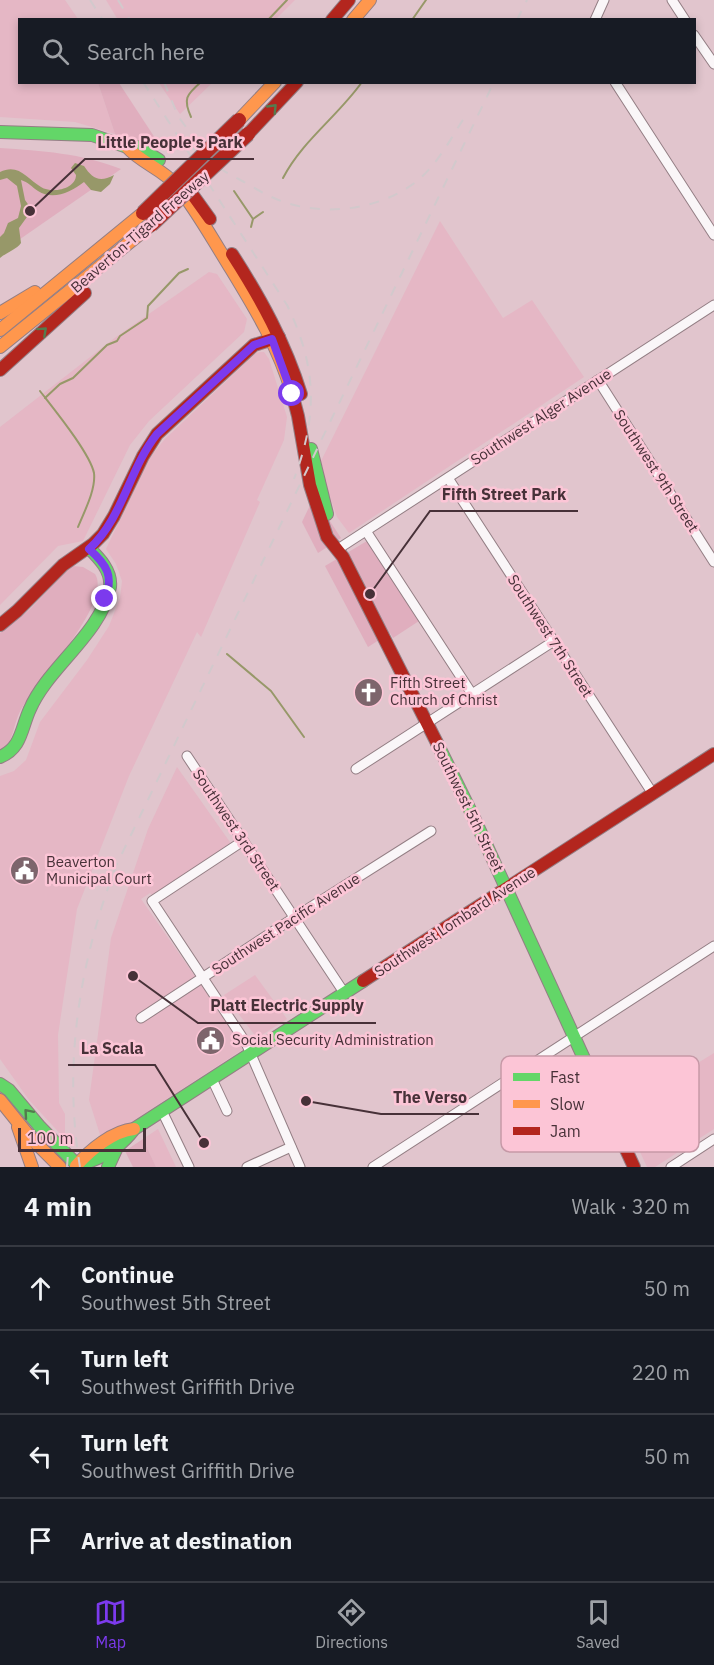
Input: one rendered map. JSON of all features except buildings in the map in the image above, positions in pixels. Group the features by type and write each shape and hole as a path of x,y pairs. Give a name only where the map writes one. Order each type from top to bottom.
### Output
{"main road":[{"path":"334,18 349,0"},
{"path":"355,18 370,0"},
{"name":"Beaverton-Tigard Freeway","path":"0,330 143,213 273,84"},
{"name":"Beaverton-Tigard Freeway","path":"0,347 135,240 248,134 295,84"},
{"name":"Southwest 5th Street","path":"0,132 80,134 104,138 127,147 138,147 161,161 190,190 261,298 300,391 315,469 338,541 338,549 427,723 507,888 583,1056"},
{"path":"0,370 120,260 135,240"},
{"path":"0,313 41,288 58,284"},
{"path":"0,625 24,606 61,567 89,549 107,530 145,451 157,434 254,345 276,338"},
{"path":"0,757 14,750 18,745 25,720 34,701 86,636 105,599 110,586 109,576 105,565 89,549"},
{"name":"Southwest Lombard Avenue","path":"77,1166 86,1154 123,1130 134,1129 714,754"},
{"path":"0,1084 9,1089 40,1127 77,1166"},
{"path":"0,1100 17,1122 60,1167"},
{"path":"17,1122 20,1138 32,1167"},
{"name":"Southwest Lombard Avenue","path":"77,1166 91,1162 129,1138 134,1129"},
{"path":"108,1167 118,1145"},
{"name":"Southwest 5th Street","path":"627,1152 634,1167"}],"street":[{"path":"596,18 604,0"},
{"path":"672,0 684,18"},
{"path":"696,37 714,64"},
{"path":"616,84 714,235"},
{"name":"Southwest Alger Avenue","path":"338,549 714,305"},
{"name":"Southwest 9th Street","path":"598,380 714,562"},
{"name":"Southwest 7th Street","path":"448,478 653,794"},
{"path":"366,531 472,694"},
{"path":"356,769 554,641"},
{"name":"Southwest 3rd Street","path":"187,756 345,993"},
{"name":"Southwest Pacific Avenue","path":"141,1018 431,831"},
{"path":"243,841 152,901 246,1043 300,1167"},
{"path":"545,1056 714,946"},
{"path":"212,1079 227,1111"},
{"path":"373,1167 501,1084"},
{"path":"162,1111 189,1167"},
{"path":"699,1149 714,1139"},
{"path":"247,1167 291,1147"},
{"path":"671,1167 694,1152"}],"shaded area":[{"path":"0,0 65,0 77,18 18,18 18,84 98,84 115,134 75,122 0,117"},
{"path":"106,0 295,0 277,18 117,18"},
{"path":"98,84 120,84 155,138 145,148 115,134"},
{"path":"160,84 211,84 180,114"},
{"path":"0,148 76,156 121,169 0,253"},
{"path":"75,163 84,166 96,178 104,179 114,175 110,184 101,192 91,190 84,182 68,192 50,195 38,191 21,180 25,200 32,210 19,228 21,243 0,258 0,237 8,223 18,218 21,206 17,186 7,178 0,180 0,172 12,169 22,173 41,187 57,190 68,187 75,180 76,175 71,168"},
{"path":"440,221 503,318 532,300 584,377 349,533 337,517 326,486 321,461"},
{"path":"209,272 217,274 247,319 244,332 149,421 130,445 83,541 58,546 0,605 0,427 116,337"},
{"path":"264,352 269,359 287,417 284,440 257,500 260,502 201,637 197,632 129,776 77,909 58,1035 59,1103 65,1114 65,1139 29,1100 0,1059 0,776 14,771 26,760 40,722 87,660 109,626 120,598 122,581 116,564 106,549 150,457 165,439 256,353"},
{"path":"314,497 341,538 318,553 302,522"},
{"path":"367,541 419,621 393,638 390,633 368,647 325,566"},
{"path":"73,566 83,567 95,574 98,587 93,603 71,642 22,708 11,738 0,753 0,633 29,610"},
{"path":"177,767 232,845 153,896 150,893 141,899 245,1048 102,1141 89,1100 111,938 148,829"},
{"path":"255,975 287,1019 257,1038 224,995"},
{"path":"714,1053 714,1129 699,1139 699,1062"},
{"path":"158,1129 176,1167 156,1167 143,1139"},
{"path":"143,1139 156,1167 133,1167 125,1151"},
{"path":"640,1152 678,1152 655,1167 647,1167"}],"waterway":[{"path":"270,18 287,0"},
{"path":"413,18 426,0"},
{"path":"191,117 187,98 199,84"},
{"path":"283,178 300,152 360,84"},
{"path":"234,191 253,219"},
{"path":"251,227 253,219 263,212"},
{"path":"45,398 60,384 73,378 107,345 117,341 120,336 147,318 148,306 179,273 188,269"},
{"path":"40,391 79,443 94,473 91,494 78,527"},
{"path":"227,654 271,691 304,737"}],"railway":[{"path":"90,0 102,18"},
{"path":"118,0 129,18"},
{"path":"518,18 527,0"},
{"path":"144,84 287,305 297,328 309,370 311,391 307,434 294,479"},
{"path":"165,84 178,116 201,148"},
{"path":"80,1167 73,1091 78,1015 92,940 116,866 493,84"},
{"path":"188,143 214,165 281,201 316,209 352,208 386,199 417,181 438,159 466,115"},
{"path":"67,1167 69,1140"}],"traffic: fast":[{"path":"0,132 92,135 127,147 138,147 159,160"},
{"path":"311,449 327,514"},
{"path":"0,757 17,743 38,694 85,635 105,604 110,587 109,576 104,565 89,548"},
{"path":"437,743 474,818 583,1056"},
{"path":"78,1165 109,1152 123,1142 134,1129 363,981"},
{"path":"0,1084 9,1090 40,1127 79,1167"},
{"path":"108,1167 118,1145"}],"traffic: slow":[{"path":"355,18 370,0"},
{"path":"239,120 273,84"},
{"path":"127,147 159,170 184,194 263,324 279,357 292,393"},
{"path":"0,330 143,213"},
{"path":"0,347 151,225"},
{"path":"0,313 35,292"},
{"path":"0,1100 29,1136 60,1167"},
{"path":"18,1127 32,1167"},
{"path":"76,1166 102,1142 118,1133 134,1129"}],"traffic: jam":[{"path":"334,18 349,0"},
{"path":"248,134 295,84"},
{"path":"143,213 239,120"},
{"path":"151,225 248,134"},
{"path":"187,187 210,219"},
{"path":"232,254 271,322 288,357 301,394"},
{"path":"0,370 85,293"},
{"path":"0,625 63,565 103,534 143,456 157,434 254,345 279,337"},
{"path":"292,393 310,485 327,537 343,557 437,743"},
{"path":"363,981 714,754"},
{"path":"627,1152 634,1167"}],"place":[{"name":"Little People's Park","path":"30,211"},
{"name":"Fifth Street Park","path":"370,594"},
{"name":"Fifth Street Church of Christ","path":"369,692"},
{"name":"Beaverton Municipal Court","path":"25,871"},
{"name":"Platt Electric Supply","path":"133,976"},
{"name":"Social Security Administration","path":"211,1040"},
{"name":"The Verso","path":"306,1101"},
{"name":"La Scala","path":"204,1143"}],"route":[{"path":"105,599 110,586 108,571 98,556 89,549 107,530 140,460 157,434 254,345 272,339 292,394"}]}
